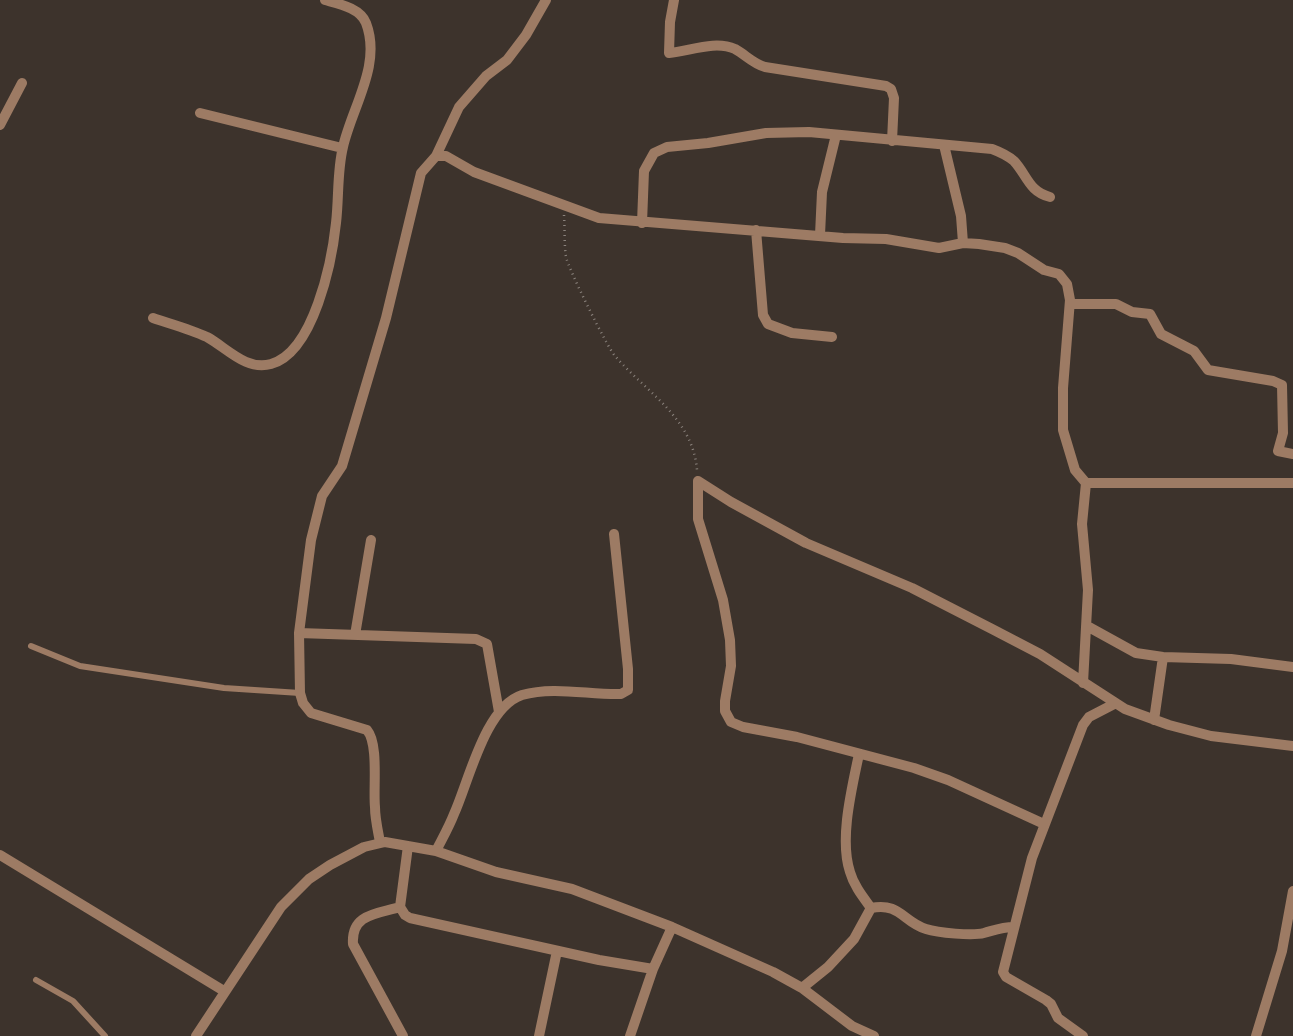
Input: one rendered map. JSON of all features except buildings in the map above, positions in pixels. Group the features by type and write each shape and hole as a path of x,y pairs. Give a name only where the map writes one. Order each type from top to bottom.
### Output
{"street":[{"path":"153,318 207,338 232,355 254,365 270,365 284,359 308,331 326,279 336,224 342,148 370,63 371,44 366,22 357,12 325,0"},
{"path":"380,842 375,809 373,747 370,734 367,730 311,713 303,704 300,693 299,633 311,540 322,496 342,466 386,318 421,173 436,156 459,107 486,76 507,60 526,35 546,0"},
{"path":"674,0 670,22 669,53 705,46 727,46 737,50 754,64 765,67 886,86 891,89 894,98 892,141"},
{"path":"0,125 22,83"},
{"path":"200,113 342,148"},
{"path":"642,222 644,171 650,159 658,150 668,146 708,143 766,133 810,132 992,150 1006,154 1015,162 1032,188 1041,195 1050,197"},
{"path":"820,235 822,192 836,135"},
{"path":"944,145 960,216 963,244"},
{"path":"436,156 446,156 474,172 564,207 598,218 886,239 939,248 963,244 1010,249 1044,270 1059,274 1067,284 1070,304 1063,388 1063,430 1074,470 1086,483 1293,483"},
{"path":"756,230 763,315 768,324 792,333 832,337"},
{"path":"1070,304 1116,304 1132,312 1145,312 1152,316 1161,334 1194,351 1208,370 1279,383 1283,389 1284,413 1283,433 1278,451 1293,454"},
{"path":"698,481 731,502 806,543 912,588 992,628 1040,654 1116,703 1154,720 1211,736 1293,746"},
{"path":"698,481 698,519 723,600 730,640 731,666 724,701 728,718 735,725 796,737 914,768 948,780 1044,824"},
{"path":"1082,682 1088,590 1082,524 1086,483"},
{"path":"436,852 454,814 489,728 499,712 511,701 523,695 569,692 621,694 628,690 628,669 614,534"},
{"path":"355,635 371,540"},
{"path":"1087,626 1128,650 1163,657 1230,659 1293,667"},
{"path":"299,633 476,639 487,644 499,712"},
{"path":"1154,720 1163,657"},
{"path":"1083,1036 1058,1018 1051,1004 1046,1000 1004,975 1032,858 1086,721 1089,716 1116,703"},
{"path":"860,754 848,808 848,862 849,870 856,886 872,908"},
{"path":"196,1036 276,913 295,893 330,865 364,847 380,842 436,852 496,872 586,894 672,927 773,972 802,988 843,1020 874,1036"},
{"path":"408,846 400,906 405,915 417,920 557,951 653,969"},
{"path":"0,855 224,991"},
{"path":"1256,1036 1282,951 1293,892"},
{"path":"400,906 368,916 355,925 352,933 353,944 403,1036"},
{"path":"872,908 891,907 917,925 942,932 982,934 992,929 1014,927"},
{"path":"802,988 828,967 854,939 872,908"},
{"path":"630,1036 653,969 672,927"},
{"path":"539,1036 557,951"}],"lane":[{"path":"31,646 80,666 224,688 300,693"},
{"path":"36,980 72,1001 105,1036"}],"path":[{"path":"564,207 566,259 575,278 614,355 666,406 687,432 696,453 698,481"}]}
